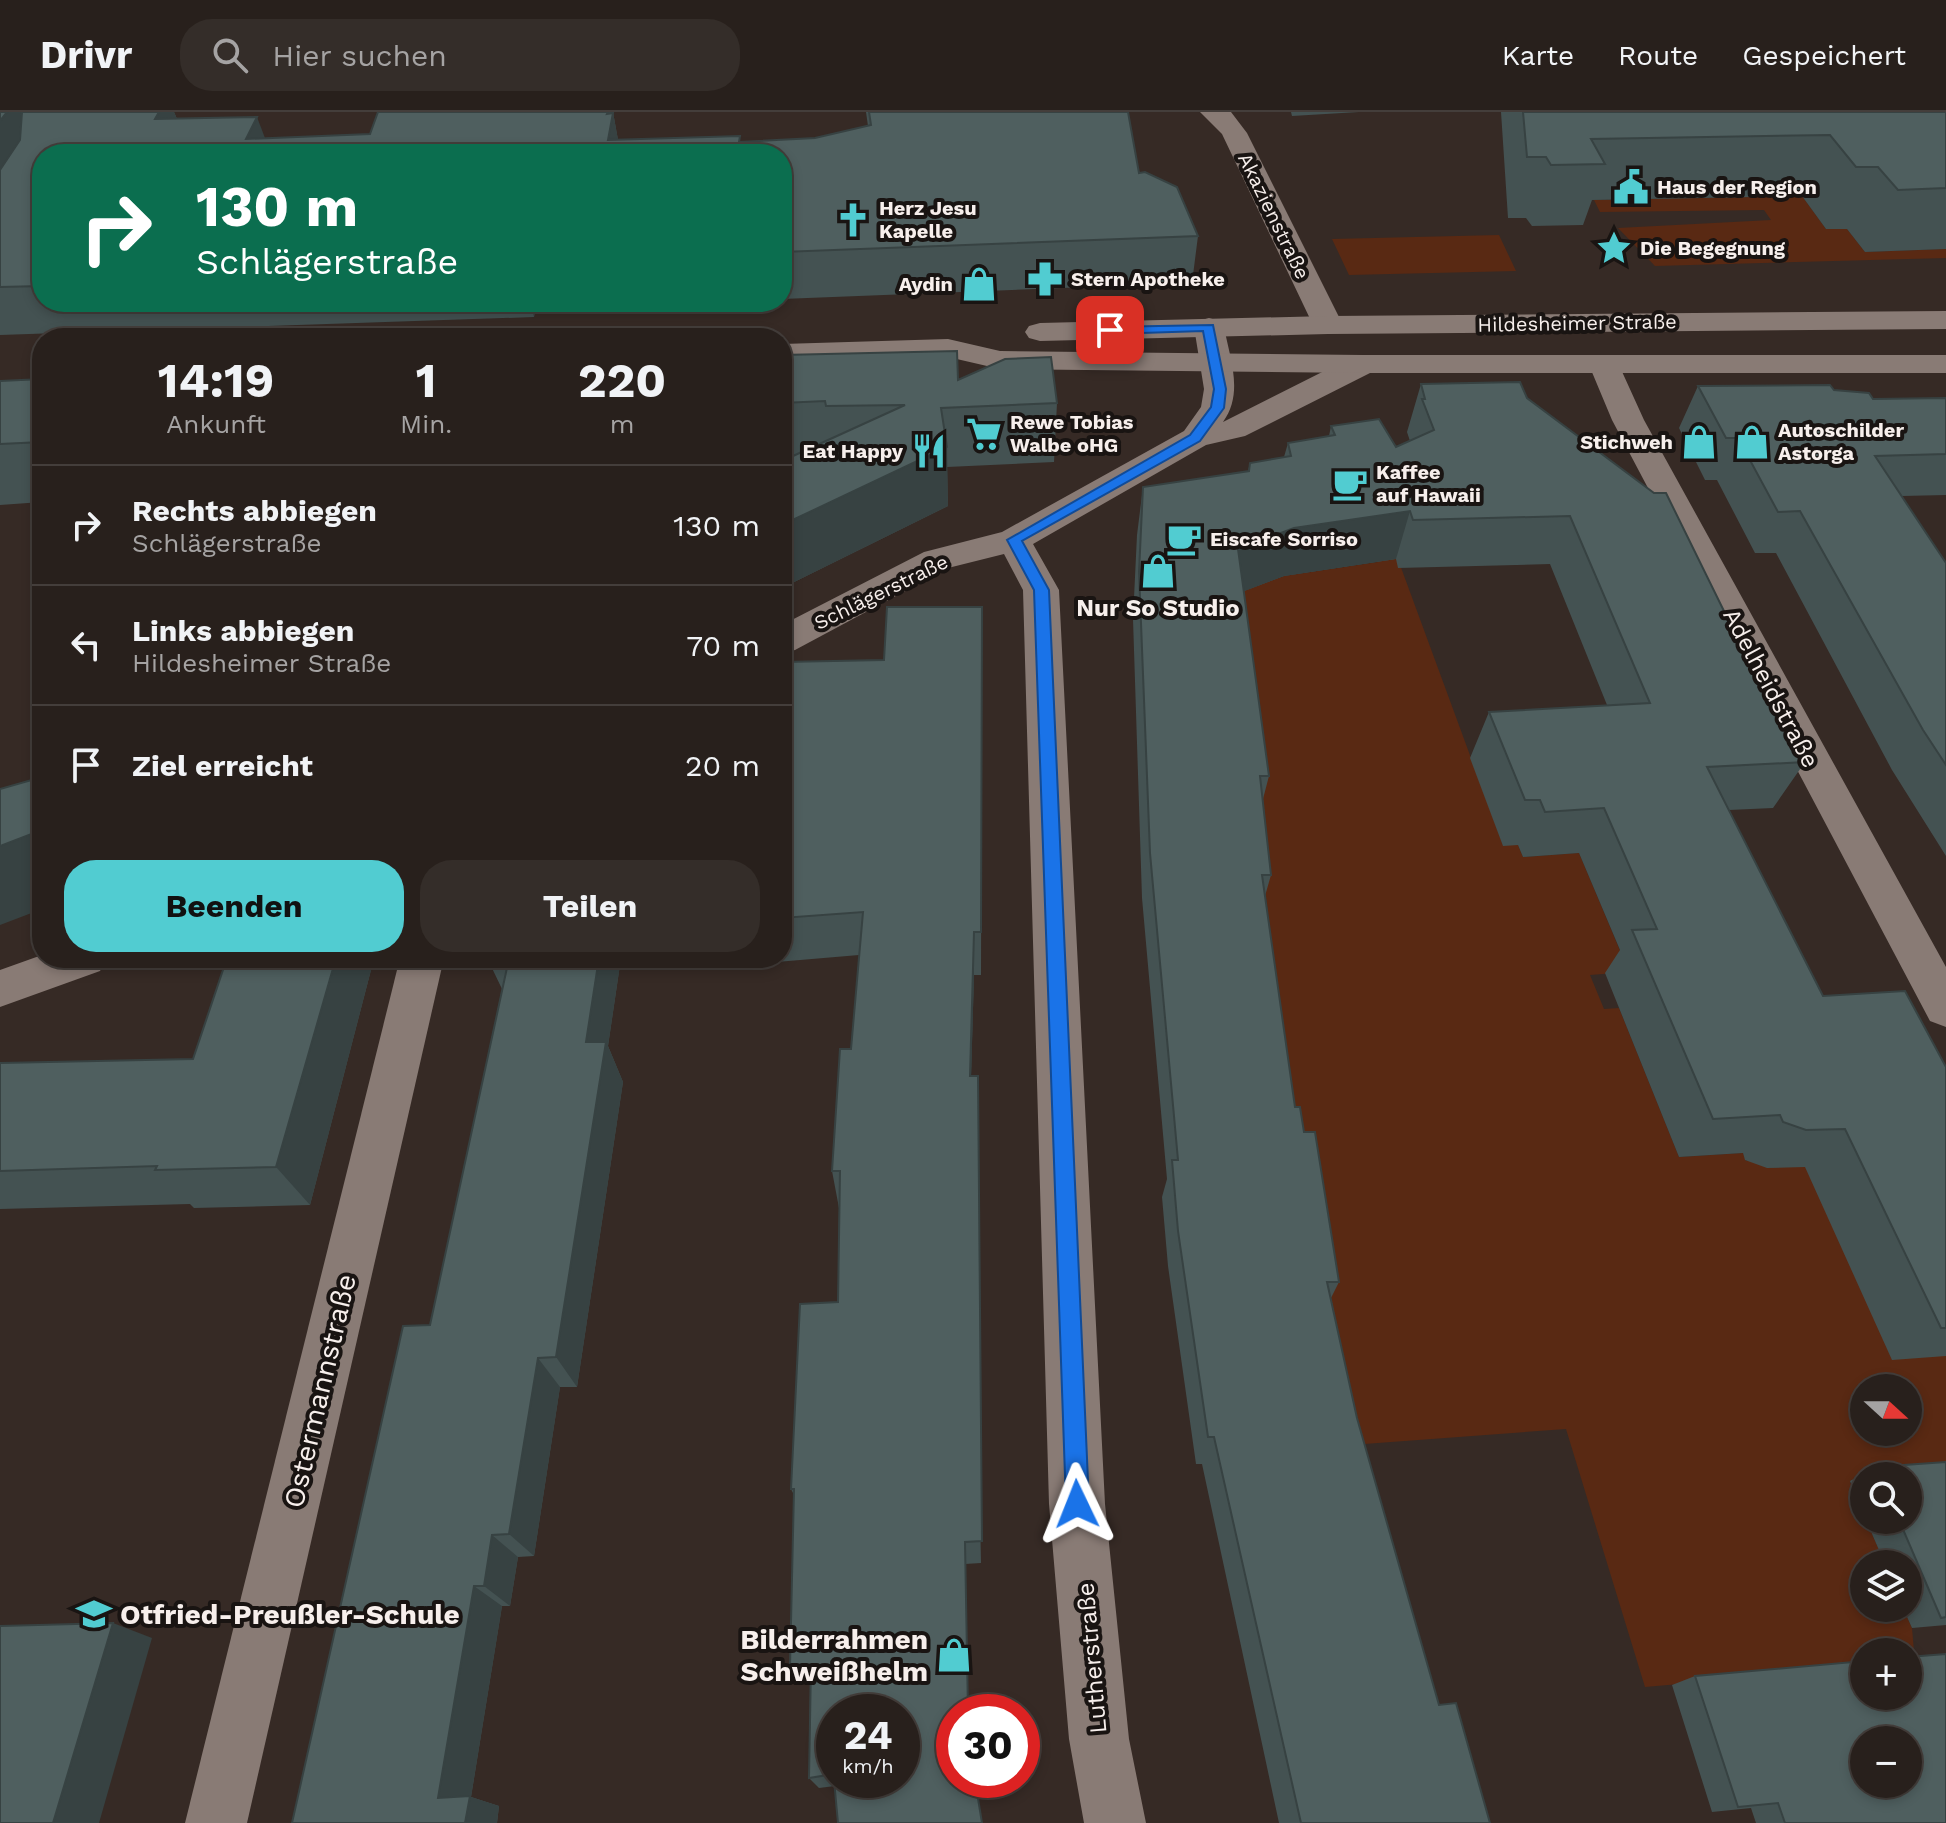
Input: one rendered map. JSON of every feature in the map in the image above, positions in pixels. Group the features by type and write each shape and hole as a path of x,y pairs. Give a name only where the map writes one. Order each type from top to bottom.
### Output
{"street":[{"name":"Akazienstraße","path":"1213,112 1221,116 1234,133 1328,325"},
{"name":"Hildesheimer Straße","path":"948,348 998,333 1209,327 1946,320"},
{"path":"1209,327 1216,362"},
{"name":"Hildesheimer Straße","path":"792,353 948,348 1000,360 1363,364 1946,364"},
{"name":"Schlägerstraße","path":"1195,438 1217,408 1220,389 1216,362"},
{"name":"Schlägerstraße","path":"792,636 936,560 1014,540 1195,438 1234,429 1363,364"},
{"name":"Adelheidstraße","path":"1604,365 1628,420 1946,1008"},
{"name":"Lutherstraße","path":"1014,540 1041,590 1077,1504 1099,1739 1115,1823"},
{"path":"0,989 58,968"},
{"name":"Ostermannstraße","path":"216,1823 420,968"}],"shaded area":[{"path":"1802,196 1826,229 1847,229 1865,252 1946,249 1946,258 1655,266 1618,228 1771,220 1764,210 1600,212 1594,200"},
{"path":"1499,235 1516,271 1349,275 1332,239"},
{"path":"1392,543 1503,845 1518,845 1523,857 1579,853 1629,972 1590,975 1604,1009 1619,1008 1679,1157 1743,1153 1746,1161 1924,1149 1946,1356 1946,1474 1922,1475 1922,1462 1850,1462 1850,1534 1872,1534 1879,1550 1850,1550 1850,1622 1909,1622 1913,1638 1850,1638 1850,1669 1645,1687 1566,1429 1337,1446 1225,581 1265,583 1284,576 1378,562"}],"building":[{"path":"22,112 159,112 155,119 257,117 246,139 370,134 378,112 608,112 613,113 608,140 740,136 739,142 815,138 871,125 869,112 1128,112 1139,173 1145,172 1177,187 1198,236 792,252 792,144 32,144 32,286 0,287 0,170 20,140"},
{"path":"1523,112 1946,112 1946,188 1898,190 1878,167 1856,167 1830,135 1591,139 1605,164 1551,165 1546,157 1527,157"},
{"path":"957,351 958,380 1005,359 1051,357 1057,403 941,408 947,447 792,520 792,456 905,405 826,406 825,401 792,403 792,355"},
{"path":"32,379 32,442 0,444 0,381"},
{"path":"1520,382 1527,398 1654,493 1666,493 1749,662 1805,762 1707,767 1823,996 1905,991 1946,1067 1946,1328 1941,1328 1845,1129 1806,1130 1783,1122 1780,1115 1713,1119 1632,930 1657,929 1604,808 1545,812 1540,800 1525,800 1489,712 1650,703 1570,516 1413,520 1410,511 1294,528 1238,549 1269,776 1260,776 1271,875 1262,875 1295,1107 1300,1107 1304,1132 1315,1132 1339,1282 1327,1282 1357,1418 1439,1705 1456,1703 1490,1823 1301,1823 1214,1437 1208,1437 1178,1231 1172,1160 1178,1160 1150,853 1139,572 1143,487 1249,471 1250,463 1291,456 1288,443 1335,435 1331,426 1379,419 1396,447 1434,430 1422,399 1425,399 1421,384"},
{"path":"1830,385 1834,390 1869,393 1873,399 1946,398 1946,454 1875,456 1946,563 1946,765 1923,730 1800,511 1778,512 1738,438 1726,438 1698,386"},
{"path":"887,607 982,607 981,932 974,932 970,1076 978,1076 982,1541 965,1542 968,1694 936,1694 936,1798 978,1798 982,1823 838,1823 836,1798 920,1798 920,1694 816,1694 816,1777 809,1778 811,1665 790,1667 794,1489 791,1489 800,1304 838,1302 840,1171 832,1171 840,1049 851,1049 863,912 792,917 792,662 884,660"},
{"path":"32,780 32,834 0,846 0,789"},
{"path":"224,968 333,968 276,1167 155,1170 157,1166 0,1171 0,1063 193,1059"},
{"path":"507,968 597,968 586,1042 606,1042 556,1357 538,1358 509,1534 492,1535 484,1586 474,1586 438,1798 470,1796 465,1823 292,1823 403,1326 430,1325"},
{"path":"1946,1462 1946,1617 1941,1618 1922,1574 1922,1550 1912,1550 1905,1534 1922,1534 1922,1464"},
{"path":"113,1623 53,1823 0,1823 0,1626"},
{"path":"1946,1654 1946,1823 1785,1823 1778,1803 1738,1807 1695,1676 1850,1662 1850,1710 1922,1710 1922,1656"}],"place":[{"name":"Haus der Region","path":"1631,187"},
{"name":"Herz Jesu Kapelle","path":"853,220"},
{"name":"Die Begegnung","path":"1614,248"},
{"name":"Stern Apotheke","path":"1045,279"},
{"name":"Aydin","path":"979,284"},
{"name":"Rewe Tobias Walbe oHG","path":"984,434"},
{"name":"Stichweh","path":"1699,442"},
{"name":"Autoschilder Astorga","path":"1752,442"},
{"name":"Eat Happy","path":"929,451"},
{"name":"Kaffee auf Hawaii","path":"1350,484"},
{"name":"Eiscafe Sorriso","path":"1184,539"},
{"name":"Nur So Studio","path":"1158,571"},
{"name":"Otfried-Preußler-Schule","path":"94,1614"},
{"name":"Bilderrahmen Schweißhelm","path":"954,1655"}],"route":[{"path":"1077,1504 1041,590 1014,540 1195,438 1217,408 1220,389 1209,327 1110,330"}]}
